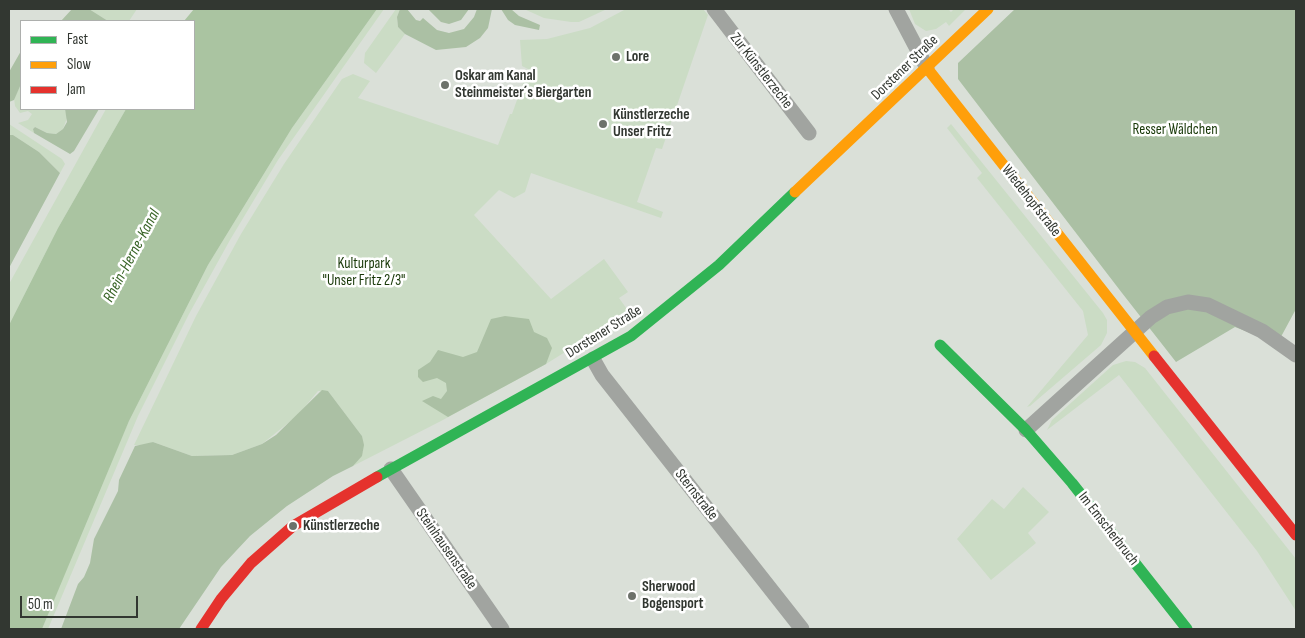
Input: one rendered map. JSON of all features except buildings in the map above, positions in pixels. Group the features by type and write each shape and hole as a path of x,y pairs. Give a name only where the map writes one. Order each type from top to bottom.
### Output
{"main road":[{"name":"Dorstener Straße","path":"201,629 238,577 270,544 293,526 391,469 593,360 644,326 719,265 988,9"},
{"name":"Wiedehopfstraße","path":"927,68 1296,535"},
{"name":"Im Emscherbruch","path":"940,345 1026,430 1072,483 1187,629"}],"street":[{"path":"896,9 927,68"},
{"name":"Zur Künstlerzeche","path":"717,10 809,133"},
{"path":"1026,430 1152,317 1167,307 1188,302 1208,306 1262,331 1296,355"},
{"name":"Sternstraße","path":"593,360 602,375 802,629"},
{"name":"Steinhausenstraße","path":"391,469 502,629"}],"green space":[{"path":"72,9 89,9 106,20 62,20"},
{"path":"89,9 137,9 130,20 106,20"},
{"path":"377,9 384,9 278,160 230,240 189,314 138,416 48,629 42,629 93,502 129,421 208,265 292,128"},
{"path":"396,9 400,9 397,17 398,27 405,34 376,73 364,63 365,53"},
{"path":"400,9 407,9 416,20 420,21 423,18 437,30 449,33 464,29 474,17 477,9 492,9 488,28 480,38 466,47 436,50 405,34 398,27 397,17"},
{"path":"428,9 469,9 461,20 449,24 441,22"},
{"path":"501,9 511,9 519,16 540,25 539,30 515,25 508,20"},
{"path":"524,9 607,9 579,22 571,22 544,18"},
{"name":"Kulturpark \"Unser Fritz 2/3\"","path":"626,9 703,9 708,15 662,149 656,148 637,202 663,212 661,218 531,173 525,192 514,198 499,190 474,215 551,299 604,259 628,292 619,298 629,312 546,364 353,466 363,451 362,436 328,391 318,391 298,415 262,444 232,455 192,456 153,442 146,445 134,445 196,316 241,234 284,164 342,79 353,74 370,81 358,98 498,145 510,114 512,114 528,69 522,66 520,40 547,39 590,28"},
{"path":"909,9 948,9 951,12 954,9 966,9 949,26 946,22 936,29 926,31 915,24"},
{"name":"Resser Wäldchen","path":"1015,9 1296,9 1296,309 1276,346 1268,340 1235,327 1176,362 1122,293 958,79 958,63"},
{"path":"20,53 20,86 14,100 9,102 9,72"},
{"path":"20,86 20,110 65,110 67,118 63,129 56,134 47,133 35,127 33,129 34,133 18,123 28,120 32,114 28,111 20,113 15,106 14,98"},
{"path":"65,110 98,110 74,151 70,154 34,133 33,129 35,127 47,133 56,134 63,129 67,122"},
{"path":"105,110 125,110 58,228 9,325 9,284"},
{"path":"9,124 62,159 65,164 60,173 39,152 13,135 9,135"},
{"path":"951,124 1107,320 1107,333 1101,345 1027,407 1088,335 1083,311 977,178 982,173 947,128"},
{"path":"9,135 13,135 39,152 60,173 9,268"},
{"path":"505,316 529,319 534,332 547,338 552,348 546,364 448,417 422,401 433,396 441,399 447,391 446,383 437,378 423,382 418,377 418,370 430,362 438,350 463,357 477,352 491,319"},
{"path":"1126,361 1135,362 1145,368 1296,559 1296,611 1257,551 1119,375 1047,430 1052,420 1113,365"},
{"path":"322,390 328,391 362,436 364,445 362,456 353,466 333,476 287,506 250,536 221,567 179,629 61,629 78,584 84,577 90,563 94,539 118,491 119,480 135,446 153,442 192,456 232,455 262,444 276,435"},
{"path":"1023,487 1049,512 1028,533 1036,543 991,580 957,539 992,499 1004,509"}],"water":[{"name":"Rhein-Herne-Kanal","path":"194,9 377,9 292,128 208,265 129,421 42,629 9,629 9,325 58,228 125,110 195,110 195,20 185,20"}],"traffic: fast":[{"path":"377,477 631,336 719,265 795,192"},
{"path":"940,345 1026,430 1072,483 1187,629"}],"traffic: slow":[{"path":"795,192 988,9"},
{"path":"927,68 1154,356"}],"traffic: jam":[{"path":"1154,356 1296,535"},
{"path":"201,629 221,599 251,563 293,526 377,477"}],"place":[{"name":"Lore","path":"616,57"},
{"name":"Oskar am Kanal Steinmeister´s Biergarten","path":"445,85"},
{"name":"Künstlerzeche Unser Fritz","path":"603,124"},
{"name":"Künstlerzeche","path":"293,526"},
{"name":"Sherwood Bogensport","path":"632,596"}]}
